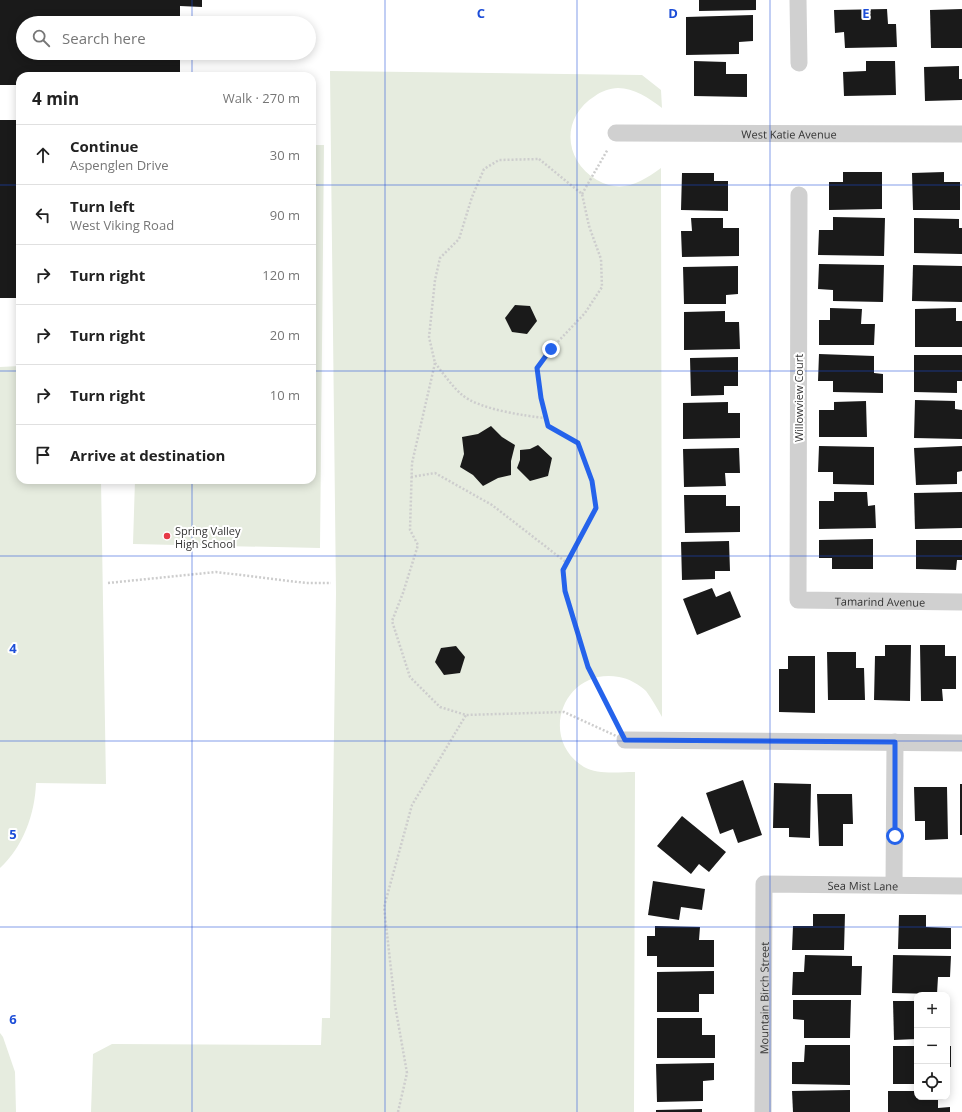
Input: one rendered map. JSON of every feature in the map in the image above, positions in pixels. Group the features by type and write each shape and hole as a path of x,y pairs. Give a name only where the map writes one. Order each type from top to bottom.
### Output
{"street":[{"path":"798,0 799,63"},
{"name":"West Katie Avenue","path":"616,133 962,134"},
{"name":"Willowview Court","path":"798,600 799,195"},
{"name":"Tamarind Avenue","path":"798,600 962,602"},
{"path":"625,740 962,743"},
{"path":"894,885 895,742"},
{"name":"Sea Mist Lane","path":"764,884 962,886"},
{"name":"Mountain Birch Street","path":"763,1112 764,884"}],"path":[{"path":"582,194 616,133"},
{"path":"540,159 582,194 589,226 600,259 602,288 585,313 551,349 537,368 541,398 548,426 578,443 592,481 596,508 563,570 565,591 588,667 625,740 564,712 466,715 440,707 410,677 392,621 403,594 418,545 410,530 412,463 435,363 429,337 435,280 440,258 459,239 472,197 484,169 500,160 540,159"},
{"path":"435,363 462,395 480,404 525,416 546,418"},
{"path":"411,477 435,473 492,505 567,562"},
{"path":"108,583 216,572 306,584 331,583"},
{"path":"398,1112 407,1073 396,1005 384,908 412,805 466,715"}],"shaded area":[{"path":"330,71 642,75 661,90 662,108 647,97 624,88 609,89 600,93 584,105 576,115 570,138 572,150 586,172 597,180 606,184 615,186 630,185 646,178 661,168 662,717 646,691 637,684 619,677 600,677 584,683 571,693 563,707 560,723 562,739 570,754 584,767 590,770 602,772 635,772 634,1112 91,1112 93,1054 112,1044 321,1045 322,1018 330,1018 336,593"},
{"path":"316,145 324,145 320,548 133,544 135,484 316,484"},
{"path":"16,366 16,484 101,484 106,784 36,783 33,806 26,829 15,850 0,868 0,367"},
{"path":"0,1033 3,1037 15,1072 16,1112 0,1112"}],"building":[{"path":"0,0 202,0 202,7 180,6 180,16 16,16 16,60 180,60 180,72 16,72 16,85 0,85"},
{"path":"699,0 756,0 756,10 699,11"},
{"path":"887,9 888,24 896,24 897,47 845,48 844,32 835,33 834,10"},
{"path":"962,9 962,48 931,48 930,10"},
{"path":"753,15 753,41 739,42 739,54 686,55 686,17"},
{"path":"694,61 726,62 726,74 747,74 747,97 694,96"},
{"path":"866,61 895,61 896,95 844,96 843,72 866,71"},
{"path":"959,66 959,79 962,79 962,100 925,101 924,67"},
{"path":"0,120 16,120 16,298 0,298"},
{"path":"843,172 882,172 882,209 829,210 829,182 843,182"},
{"path":"944,172 944,182 960,182 960,210 913,210 912,173"},
{"path":"682,173 714,173 714,181 728,181 728,211 681,210"},
{"path":"833,217 885,218 884,256 818,255 819,230 833,230"},
{"path":"691,218 723,218 723,228 739,228 739,256 682,257 681,231 692,231"},
{"path":"914,218 959,219 959,228 962,228 962,254 914,253"},
{"path":"819,264 884,265 883,302 833,301 833,290 818,289"},
{"path":"913,265 962,266 962,302 912,301"},
{"path":"738,266 738,294 726,295 726,304 684,304 683,267"},
{"path":"515,305 530,306 537,321 527,334 512,332 505,318"},
{"path":"830,308 862,309 861,324 875,324 874,345 819,345 819,320 830,320"},
{"path":"956,308 956,321 962,321 962,347 915,347 915,309"},
{"path":"725,311 725,322 739,322 740,349 684,350 684,312"},
{"path":"819,354 874,356 874,373 883,374 883,393 833,392 833,381 818,381"},
{"path":"914,355 962,355 962,381 957,381 957,393 914,392"},
{"path":"738,357 738,386 724,386 724,395 691,396 690,358"},
{"path":"915,400 955,401 955,409 962,410 962,439 914,438"},
{"path":"866,401 867,437 819,437 819,410 834,410 834,402"},
{"path":"728,402 728,413 740,413 740,438 683,439 683,403"},
{"path":"491,426 502,437 515,445 511,461 511,475 498,478 483,486 473,475 460,467 464,454 462,437 478,434"},
{"path":"538,445 552,458 548,476 530,481 517,468 520,460 520,450 530,449"},
{"path":"819,446 874,447 874,485 833,484 833,472 818,472"},
{"path":"962,446 962,471 957,472 957,484 916,485 914,448"},
{"path":"739,448 740,473 725,473 726,486 684,487 683,449"},
{"path":"834,492 867,492 868,506 875,505 876,528 819,529 819,501 834,501"},
{"path":"962,492 962,528 915,529 914,493"},
{"path":"684,495 726,495 726,506 740,506 740,532 685,533"},
{"path":"873,539 873,569 832,569 832,558 819,558 819,540"},
{"path":"916,540 962,540 962,560 957,560 956,570 916,569"},
{"path":"729,541 730,571 715,571 715,579 682,580 681,542"},
{"path":"712,588 716,597 730,591 741,617 697,635 683,599"},
{"path":"885,645 911,645 910,701 874,700 875,656 885,656"},
{"path":"920,645 945,645 945,656 956,656 956,689 942,689 943,701 921,701"},
{"path":"456,646 465,657 460,673 444,675 435,662 441,648"},
{"path":"827,652 856,652 856,668 864,668 865,700 828,700"},
{"path":"788,656 815,656 815,713 779,712 779,669 788,669"},
{"path":"743,780 762,835 738,843 733,829 720,834 706,793"},
{"path":"774,783 811,784 810,838 789,837 789,828 773,828"},
{"path":"960,784 962,784 962,835 960,835"},
{"path":"914,787 947,787 948,839 925,840 925,821 915,821"},
{"path":"817,794 852,794 853,824 843,824 843,846 819,846"},
{"path":"682,816 726,852 709,872 699,864 691,874 657,846"},
{"path":"653,881 705,889 702,910 681,907 679,920 648,915"},
{"path":"813,914 845,914 844,950 792,950 793,926 813,926"},
{"path":"899,915 926,915 926,927 951,928 951,949 898,949"},
{"path":"655,926 700,927 699,940 714,940 714,967 657,967 657,956 647,956 647,936 655,936"},
{"path":"805,955 852,956 852,966 862,966 861,995 792,995 793,972 804,972"},
{"path":"893,955 951,956 950,977 938,977 937,992 892,993"},
{"path":"714,971 714,994 699,994 699,1012 657,1012 657,972"},
{"path":"793,1000 851,1000 850,1038 804,1038 804,1020 793,1019"},
{"path":"893,1001 914,1001 914,1039 894,1040"},
{"path":"657,1018 702,1018 702,1035 715,1035 715,1058 657,1058"},
{"path":"805,1045 850,1045 850,1085 792,1084 792,1062 804,1062"},
{"path":"893,1046 914,1046 914,1084 893,1084"},
{"path":"950,1046 951,1046 950,1067"},
{"path":"714,1063 714,1080 703,1081 703,1101 657,1102 656,1064"},
{"path":"850,1090 850,1112 793,1112 792,1091"},
{"path":"888,1091 914,1091 914,1100 938,1100 938,1108 950,1107 950,1112 888,1112"},
{"path":"702,1109 702,1112 656,1112 656,1110"}],"place":[{"name":"Spring Valley High School","path":"167,536"}],"route":[{"path":"551,349 537,368 541,398 548,426 578,443 592,481 596,508 563,570 565,591 588,667 625,740 895,742 895,836"}]}
